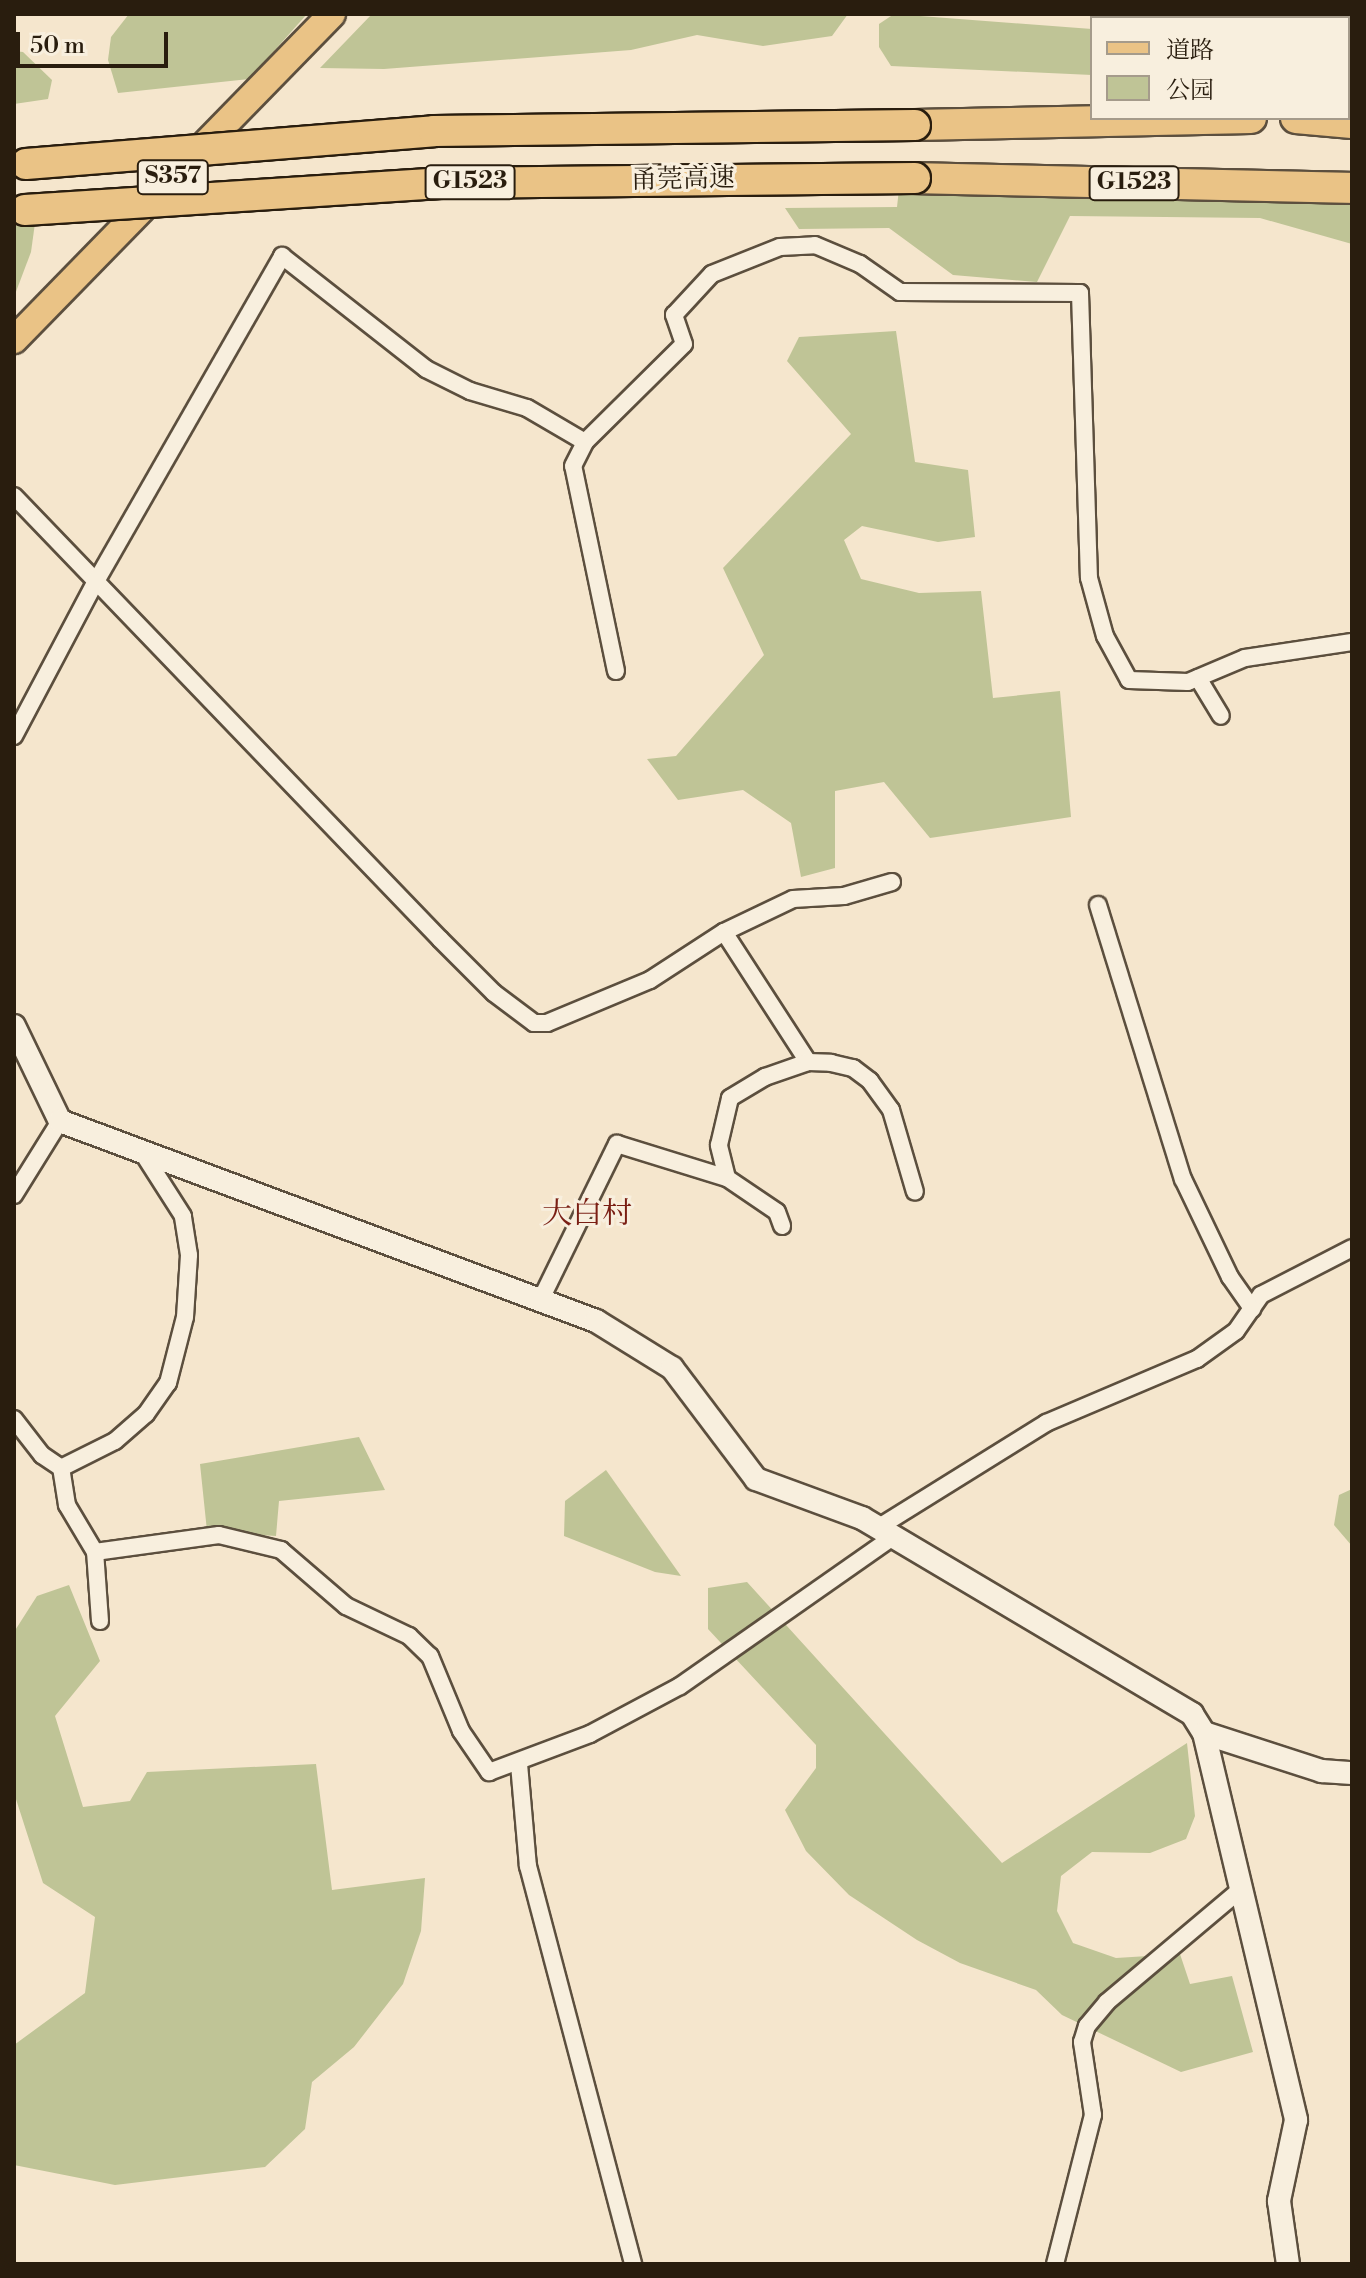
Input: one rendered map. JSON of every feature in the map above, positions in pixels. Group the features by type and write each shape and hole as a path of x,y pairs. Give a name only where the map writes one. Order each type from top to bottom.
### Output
{"highway":[{"name":"甬莞高速","path":"20,164 434,131 1155,120"},
{"path":"1318,120 1352,123"},
{"name":"甬莞高速","path":"19,210 448,183 915,178 1352,188"}],"main road":[{"name":"S357","path":"14,340 332,14"}],"street":[{"path":"616,671 573,466 585,442 684,344 674,315 712,274 780,247 815,245 839,252 900,292 1080,293 1089,578 1105,636 1129,680 1198,678 1245,658 1352,642"},
{"path":"14,736 95,583 282,256 426,369 470,391 527,408 585,442"},
{"path":"14,496 440,939 494,993 534,1023 547,1023 650,980 724,932 793,899 844,896 892,882"},
{"path":"1198,678 1221,716"},
{"path":"1098,905 1183,1179 1230,1277 1252,1309"},
{"path":"724,932 808,1062"},
{"path":"14,1026 60,1121 596,1321 672,1368 756,1479 886,1532 1192,1714 1204,1733 1296,2120 1279,2201 1288,2264"},
{"path":"727,1178 719,1145 730,1098 765,1077 808,1062 853,1068 870,1081 891,1110 915,1192"},
{"path":"14,1195 18,1175 60,1121"},
{"path":"541,1299 617,1144 727,1178 777,1212 782,1226"},
{"path":"61,1468 115,1441 146,1414 168,1383 179,1354 189,1255 183,1216 139,1148"},
{"path":"95,1552 219,1535 281,1550 346,1606 409,1636 430,1656 461,1731 489,1772 519,1764 680,1686 886,1532 1046,1423 1197,1359 1236,1331 1261,1295 1352,1248"},
{"path":"14,1419 42,1455 61,1468 67,1505 95,1552 100,1621"},
{"path":"1204,1733 1322,1771 1352,1773"},
{"path":"519,1764 528,1866 633,2264"},
{"path":"1055,2264 1093,2115 1082,2042 1087,2026 1107,2002 1241,1889"}],"green space":[{"path":"129,14 307,14 249,79 118,93 108,60 111,37"},
{"path":"372,14 848,14 832,36 763,46 697,35 631,50 384,69 320,68"},
{"path":"894,14 1090,29 1090,75 891,66 879,47 879,24"},
{"path":"14,51 23,52 52,80 48,99 14,104"},
{"path":"899,189 1352,203 1352,244 1260,218 1070,216 1037,282 953,275 889,228 799,229 785,208 897,207"},
{"path":"35,223 31,252 14,297 14,226"},
{"path":"896,331 915,462 968,470 975,537 938,542 862,526 844,540 861,579 919,593 981,591 993,698 1060,691 1071,817 930,838 884,782 835,791 835,868 801,877 791,823 743,790 678,800 647,759 676,756 764,655 723,568 851,434 787,361 799,337"},
{"path":"359,1437 385,1490 279,1501 276,1536 207,1531 200,1464"},
{"path":"606,1470 681,1576 655,1572 564,1536 565,1501"},
{"path":"1352,1489 1352,1546 1334,1525 1339,1495"},
{"path":"747,1582 1002,1863 1187,1743 1195,1816 1186,1839 1150,1853 1092,1852 1061,1876 1057,1911 1073,1943 1116,1958 1180,1954 1190,1984 1232,1976 1253,2052 1181,2072 1062,2015 1036,1990 960,1963 917,1940 849,1895 806,1851 785,1810 816,1768 816,1745 708,1629 708,1588"},
{"path":"69,1585 100,1661 55,1716 83,1807 130,1801 147,1772 316,1764 332,1890 425,1878 421,1931 403,1984 354,2047 312,2082 305,2129 265,2167 115,2185 14,2165 14,2045 85,1993 95,1917 43,1883 14,1793 14,1632 37,1596"}],"district":[{"name":"大白村","path":"587,1214"}]}
